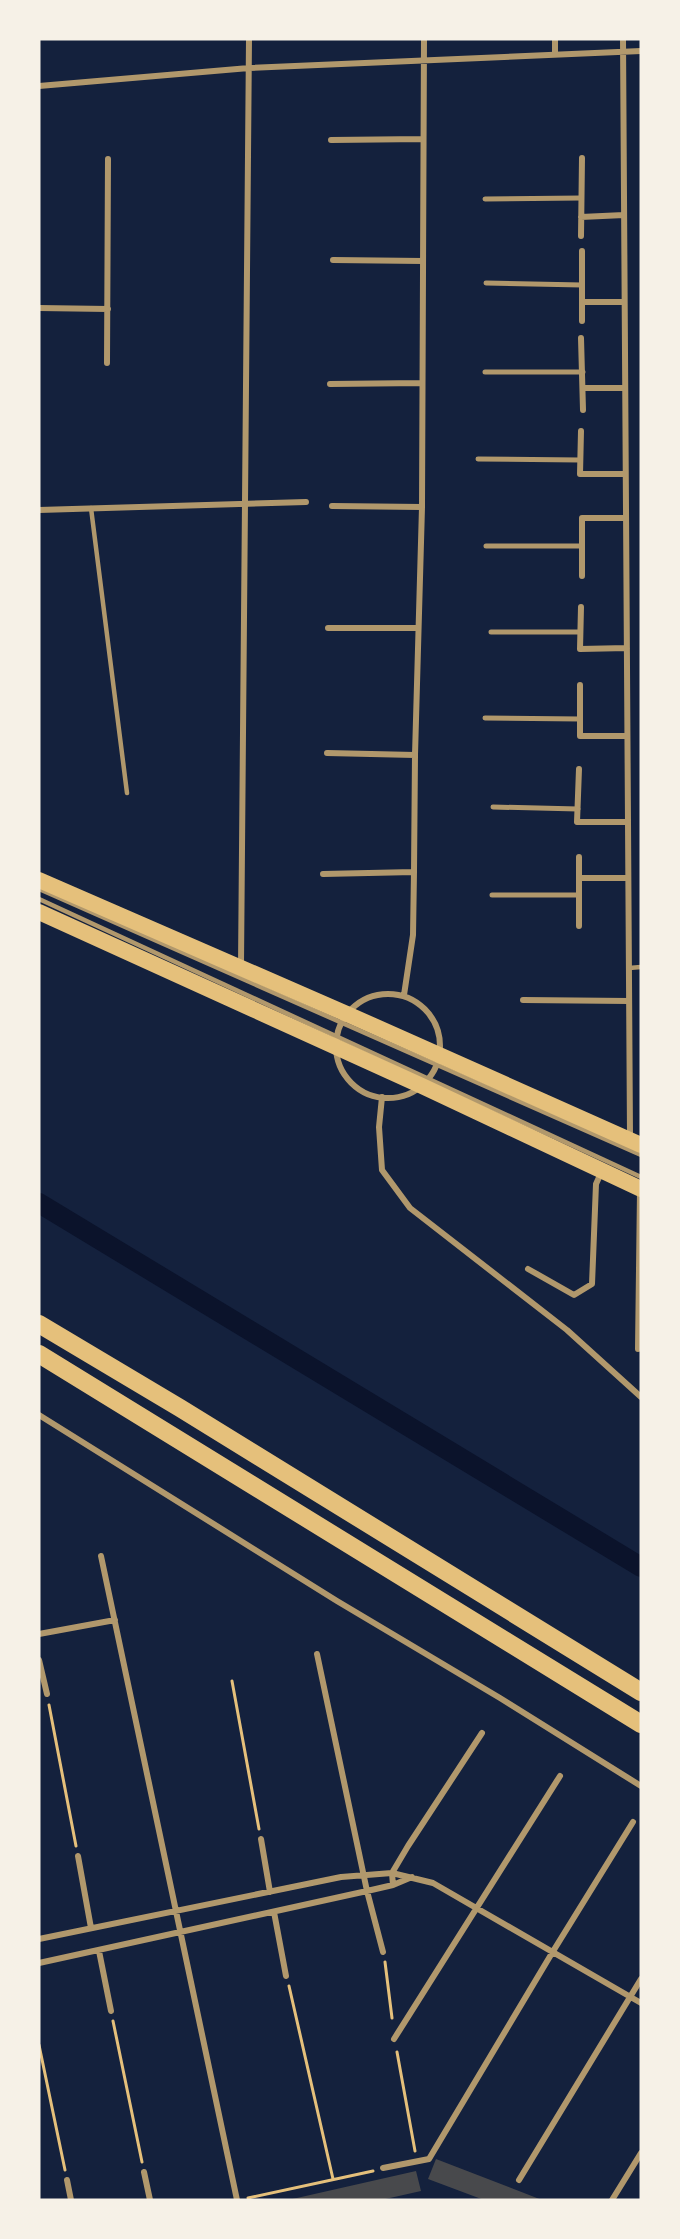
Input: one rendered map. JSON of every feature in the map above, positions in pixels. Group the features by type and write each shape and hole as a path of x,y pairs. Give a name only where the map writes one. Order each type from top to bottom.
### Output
{"highway":[{"path":"39,880 241,969 438,1060 635,1142"},
{"path":"39,912 425,1082 641,1189"},
{"path":"39,1324 180,1408 641,1692"},
{"path":"39,1354 641,1724"}],"street":[{"path":"241,969 249,39"},
{"path":"404,995 412,935 422,507 423,39"},
{"path":"555,39 555,54"},
{"path":"623,39 629,1001 635,1142"},
{"path":"39,86 249,68 641,51"},
{"path":"331,140 423,139"},
{"path":"581,236 582,158"},
{"path":"107,363 108,159"},
{"path":"485,199 581,198"},
{"path":"581,217 624,215"},
{"path":"582,251 582,321"},
{"path":"333,260 423,261"},
{"path":"486,283 582,285"},
{"path":"582,302 624,302"},
{"path":"39,308 108,309"},
{"path":"581,338 583,410"},
{"path":"485,372 583,372"},
{"path":"330,384 422,383"},
{"path":"583,388 625,388"},
{"path":"581,431 580,474 625,474"},
{"path":"478,459 580,460"},
{"path":"39,510 306,502"},
{"path":"332,506 422,507"},
{"path":"582,576 582,518 626,518"},
{"path":"486,546 582,546"},
{"path":"581,607 580,649 627,648"},
{"path":"328,628 418,628"},
{"path":"491,632 580,632"},
{"path":"580,685 580,736 627,736"},
{"path":"484,718 580,720"},
{"path":"327,753 415,755"},
{"path":"579,769 578,822 628,822"},
{"path":"493,807 578,809"},
{"path":"579,857 579,926"},
{"path":"323,874 414,872"},
{"path":"579,878 628,878"},
{"path":"492,895 579,895"},
{"path":"383,994 404,995 426,1008 439,1030 438,1060 425,1082 403,1095 382,1097 368,1094 346,1076 339,1063 337,1043 345,1018 363,1000 383,994"},
{"path":"523,1000 629,1001"},
{"path":"382,1097 379,1127 382,1170 410,1208 567,1330 641,1397"},
{"path":"528,1269 574,1295 592,1284 596,1184 602,1171"},
{"path":"638,1349 641,1189"},
{"path":"39,1414 337,1601 500,1698 641,1786"},
{"path":"101,1556 238,2200"},
{"path":"39,1634 115,1620"},
{"path":"317,1654 367,1891 383,1952"},
{"path":"39,1660 47,1694"},
{"path":"393,1885 392,1873 482,1733"},
{"path":"394,2039 560,1776"},
{"path":"384,2168 429,2158 633,1822"},
{"path":"261,1839 270,1892"},
{"path":"78,1857 91,1928"},
{"path":"39,1939 364,1874 392,1873 433,1883 641,2003"},
{"path":"39,1963 180,1934 367,1891 393,1885 413,1877"},
{"path":"274,1912 286,1976"},
{"path":"99,1951 111,2012"},
{"path":"519,2180 641,1979"},
{"path":"612,2200 641,2153"},
{"path":"144,2172 150,2200"},
{"path":"67,2180 71,2200"}],"lane":[{"path":"91,508 127,793"},
{"path":"39,889 345,1018"},
{"path":"39,898 337,1043"},
{"path":"629,968 641,967"},
{"path":"438,1060 641,1155"},
{"path":"425,1082 641,1177"}],"path":[{"path":"232,1681 261,1839"},
{"path":"47,1694 78,1857"},
{"path":"383,1952 394,2039 417,2161"},
{"path":"286,1976 333,2179"},
{"path":"111,2012 144,2172"},
{"path":"39,2045 67,2180"},
{"path":"238,2200 384,2168"}],"building":[{"path":"436,2159 542,2200 484,2200 428,2179"},
{"path":"416,2171 421,2191 381,2200 288,2200"}],"waterway":[{"path":"39,1203 641,1567"}]}
